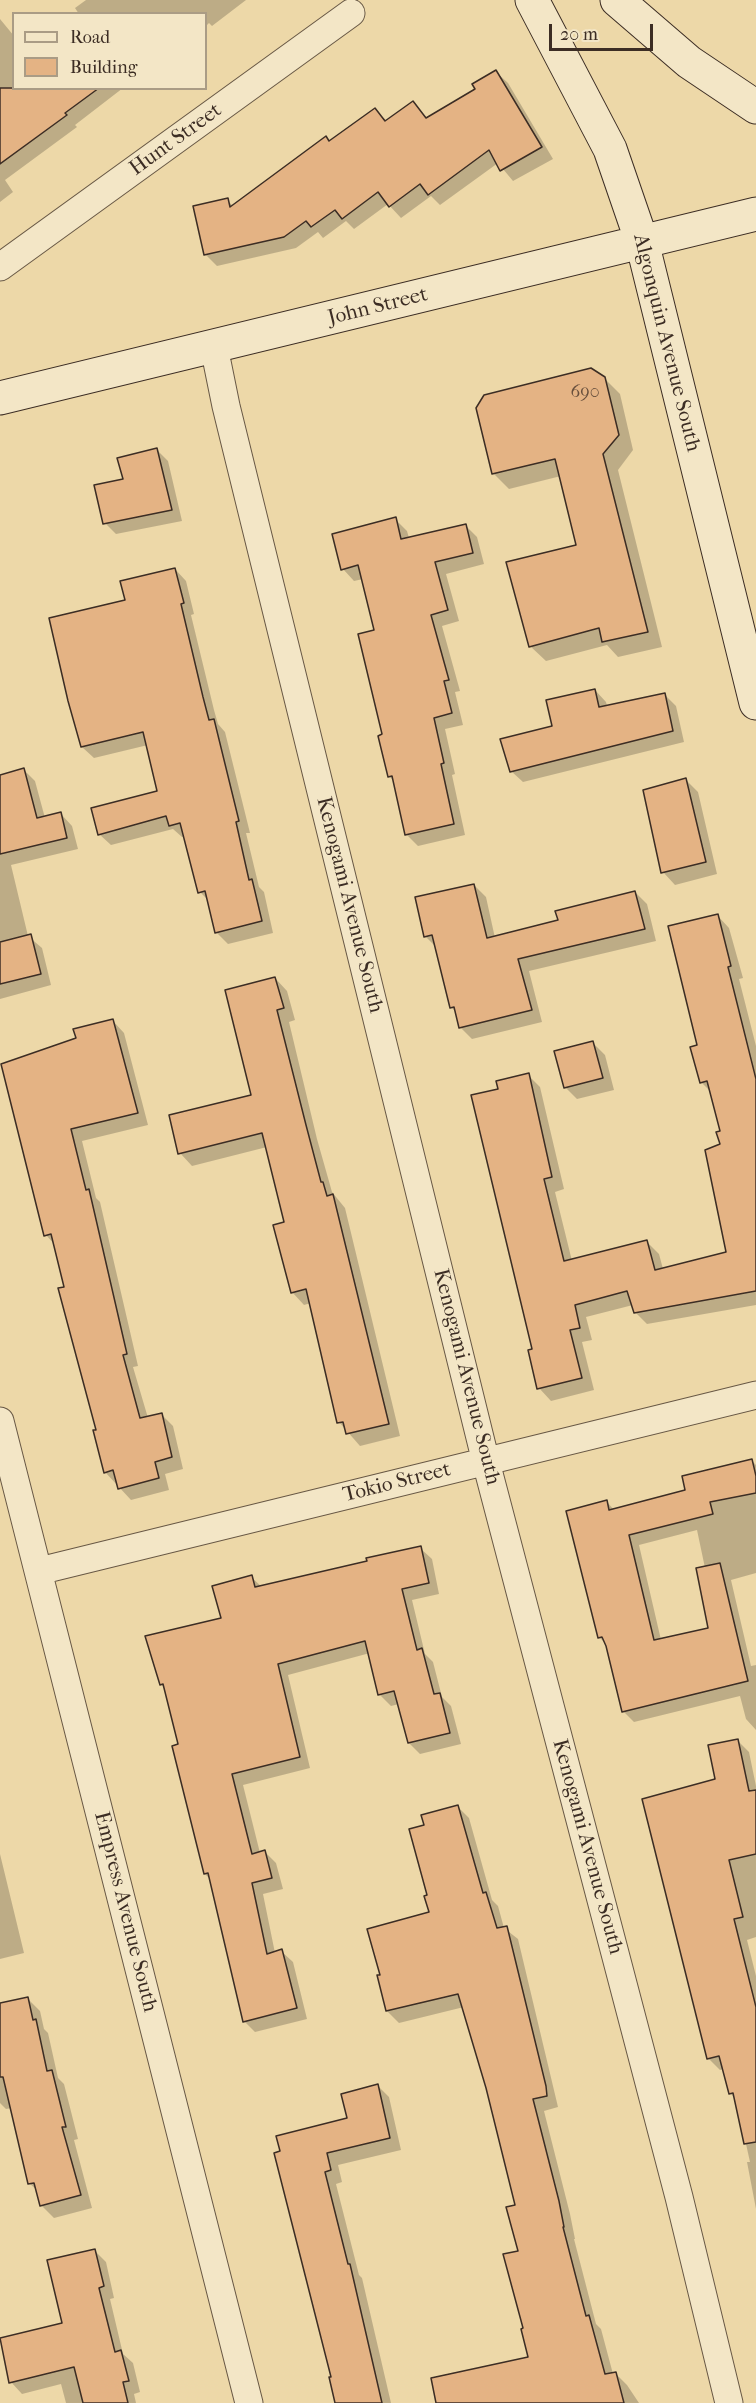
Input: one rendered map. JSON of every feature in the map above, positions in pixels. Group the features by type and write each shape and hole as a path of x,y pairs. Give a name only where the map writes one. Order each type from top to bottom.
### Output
{"main road":[{"name":"Algonquin Avenue South","path":"532,0 610,149 642,242 756,703"},
{"path":"617,0 689,62 756,107"},
{"name":"John Street","path":"0,398 756,214"}],"street":[{"name":"Hunt Street","path":"0,267 351,13"},
{"name":"Kenogami Avenue South","path":"214,347 226,406 486,1462 678,2197 729,2403"},
{"name":"Tokio Street","path":"39,1571 756,1395"},
{"name":"Empress Avenue South","path":"0,1421 249,2403"}],"building":[{"path":"496,70 542,147 500,171 489,150 428,195 420,184 389,207 378,192 342,219 335,210 311,227 306,221 284,237 204,255 193,206 228,198 230,207 326,136 329,141 375,108 385,121 413,101 426,118 475,89 472,84"},
{"path":"0,88 96,90 65,113 67,115 0,164"},
{"path":"591,368 605,377 619,435 603,454 648,632 602,642 599,628 529,647 506,562 576,545 555,459 492,474 476,408 484,395"},
{"path":"157,448 172,510 103,524 94,485 123,479 117,458"},
{"path":"396,517 401,539 466,524 473,553 435,562 448,610 431,615 449,680 444,681 452,713 434,718 454,824 405,835 392,776 388,777 378,736 382,734 358,634 374,630 358,565 341,570 332,534"},
{"path":"175,568 203,697 209,720 214,719 239,821 236,822 249,880 252,879 262,921 215,933 205,891 198,893 180,823 169,826 166,816 98,835 91,808 157,791 143,732 81,747 49,618 125,600 120,581"},
{"path":"595,689 599,707 665,693 673,731 510,772 500,739 552,726 546,700"},
{"path":"24,768 37,818 61,812 67,838 0,854 0,775"},
{"path":"686,778 706,862 661,873 643,790"},
{"path":"474,884 487,938 558,920 555,911 635,891 645,929 518,959 532,1010 459,1028 454,1007 450,1008 432,935 424,937 415,897"},
{"path":"718,914 731,966 728,967 756,1079 756,1291 634,1313 627,1291 575,1305 580,1328 570,1330 582,1378 537,1389 528,1350 532,1349 471,1095 498,1089 496,1081 529,1073 552,1177 544,1179 564,1261 647,1240 655,1270 726,1252 705,1150 720,1144 716,1132 720,1131 707,1081 700,1083 690,1047 697,1045 668,926"},
{"path":"31,934 41,974 0,984 0,942"},
{"path":"275,977 284,1008 277,1010 306,1125 321,1182 323,1182 327,1196 333,1194 389,1424 346,1434 343,1422 337,1423 306,1289 291,1293 273,1225 284,1222 262,1133 178,1154 169,1115 251,1095 225,990"},
{"path":"113,1019 138,1113 71,1129 86,1190 89,1189 127,1354 123,1355 140,1418 162,1413 172,1457 155,1462 159,1478 118,1489 113,1470 104,1473 93,1430 96,1430 58,1288 64,1287 51,1234 44,1236 1,1064 76,1038 73,1029"},
{"path":"593,1041 603,1078 564,1088 554,1051"},
{"path":"752,1459 756,1476 756,1493 710,1502 713,1514 629,1535 654,1640 708,1628 696,1568 720,1563 748,1681 622,1712 606,1646 602,1637 598,1638 566,1511 607,1500 609,1510 685,1490 682,1476"},
{"path":"421,1546 429,1583 402,1589 417,1650 422,1648 434,1694 440,1693 450,1733 408,1743 394,1691 378,1695 365,1641 278,1664 300,1757 232,1774 252,1854 265,1850 272,1878 252,1883 267,1954 282,1949 297,2008 243,2022 208,1873 204,1874 172,1746 178,1744 163,1684 160,1685 145,1636 221,1618 212,1586 252,1575 255,1587"},
{"path":"738,1739 749,1791 756,1790 756,1854 729,1860 743,1917 734,1919 756,2007 756,2142 744,2144 733,2093 729,2094 719,2056 707,2059 642,1799 715,1779 708,1745"},
{"path":"458,1805 483,1893 486,1892 497,1928 507,1926 546,2086 547,2096 533,2099 559,2201 563,2227 586,2316 589,2315 605,2374 616,2372 624,2403 436,2403 431,2378 528,2357 521,2329 523,2328 503,2254 518,2251 506,2207 515,2205 486,2088 458,1994 386,2011 377,1975 380,1975 367,1929 429,1912 424,1896 427,1895 409,1829 424,1825 421,1815"},
{"path":"28,1997 33,2020 36,2019 47,2071 52,2070 66,2127 62,2127 81,2195 40,2206 34,2183 28,2184 3,2077 0,2077 0,2003"},
{"path":"378,2084 390,2138 327,2153 331,2170 325,2172 348,2264 350,2264 382,2403 335,2403 329,2377 331,2377 274,2153 280,2151 276,2136 347,2118 341,2094"},
{"path":"95,2249 104,2286 99,2288 115,2352 121,2350 129,2381 123,2382 128,2403 83,2403 74,2367 9,2383 0,2338 62,2323 47,2260"}]}
